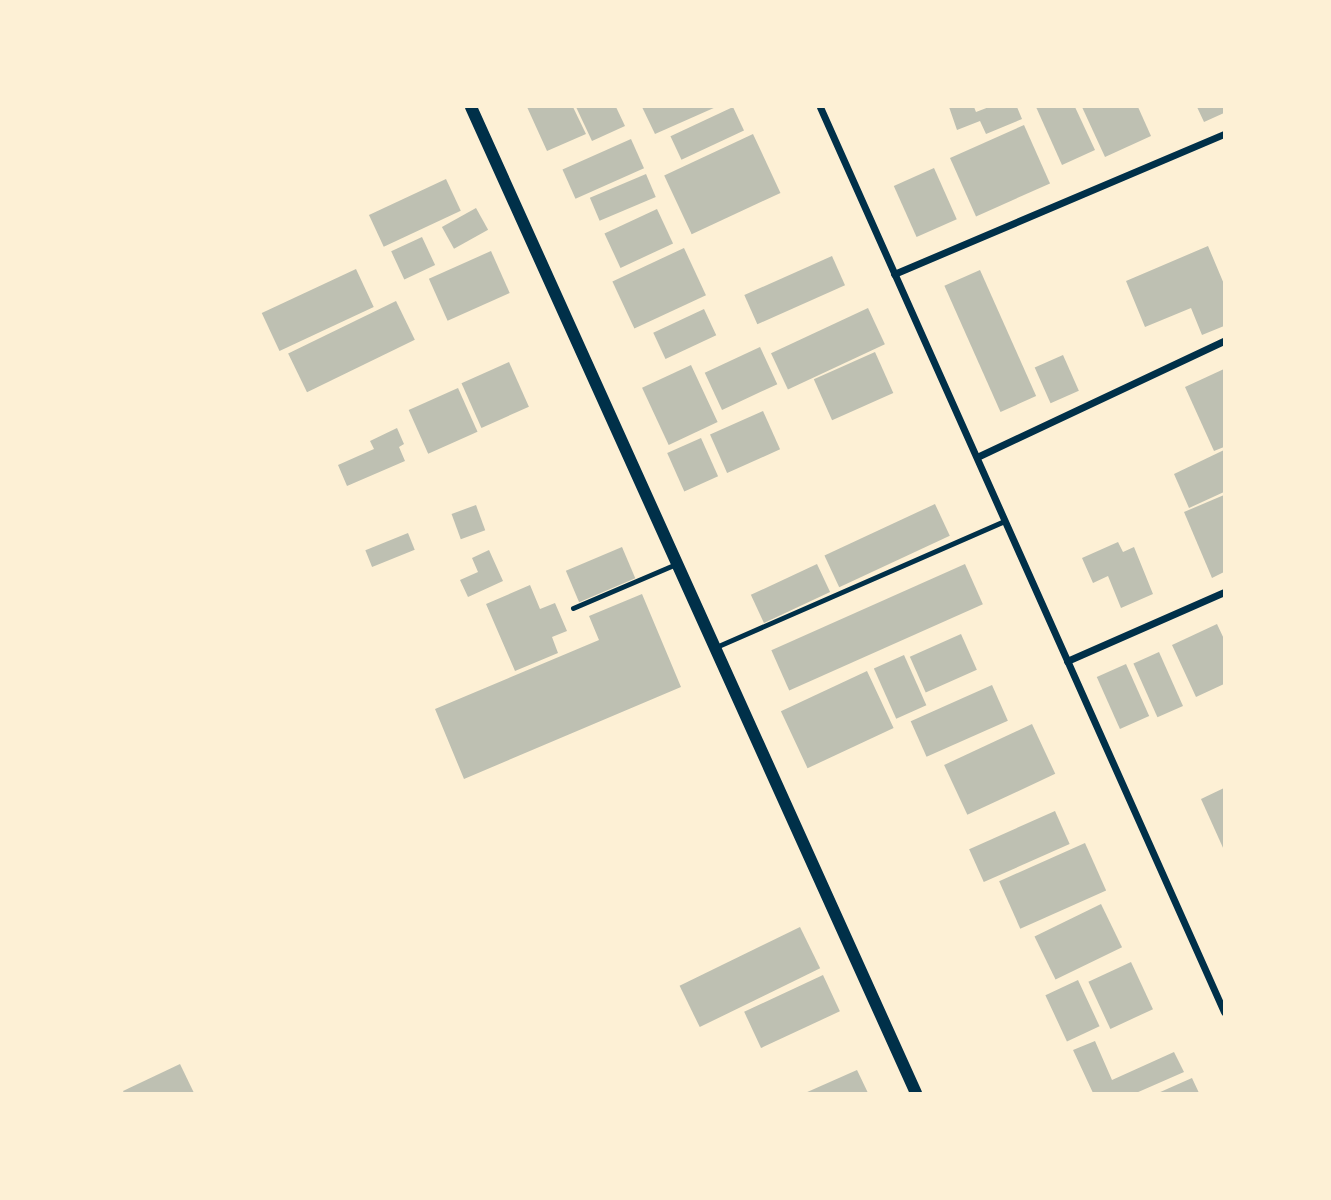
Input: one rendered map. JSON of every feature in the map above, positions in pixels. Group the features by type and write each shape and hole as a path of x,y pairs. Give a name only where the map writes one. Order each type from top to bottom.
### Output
{"street":[{"path":"471,107 915,1093"},
{"path":"821,107 1224,1012"},
{"path":"894,274 1224,134"},
{"path":"977,457 1224,341"},
{"path":"1067,662 1224,592"}],"lane":[{"path":"715,647 1005,521"},
{"path":"573,608 678,563"}],"building":[{"path":"527,107 573,107 586,134 547,151"},
{"path":"576,107 616,107 625,126 592,141"},
{"path":"642,107 716,107 655,134"},
{"path":"733,107 744,131 681,160 670,136"},
{"path":"949,107 974,107 976,112 989,107 1017,107 1022,119 986,134 980,121 957,130"},
{"path":"1036,107 1075,107 1095,150 1062,165"},
{"path":"1082,107 1138,107 1151,136 1105,157"},
{"path":"1197,107 1224,107 1224,113 1204,122"},
{"path":"1024,125 1050,183 976,216 950,158"},
{"path":"753,134 780,193 692,234 664,175"},
{"path":"631,139 644,168 575,199 562,170"},
{"path":"934,168 957,219 917,237 894,186"},
{"path":"646,174 656,197 600,221 590,198"},
{"path":"446,179 461,211 384,247 369,215"},
{"path":"476,208 488,230 454,249 442,227"},
{"path":"657,209 673,243 620,268 604,234"},
{"path":"422,237 435,265 404,279 391,251"},
{"path":"1208,246 1224,284 1224,326 1202,335 1191,308 1145,327 1126,281"},
{"path":"684,248 706,295 634,329 612,281"},
{"path":"491,251 510,293 448,321 429,279"},
{"path":"832,256 845,285 757,324 744,295"},
{"path":"356,269 374,307 279,351 262,313"},
{"path":"980,270 1036,396 1001,412 944,286"},
{"path":"396,301 415,340 307,392 288,354"},
{"path":"868,308 885,344 788,389 771,353"},
{"path":"704,309 716,335 666,359 653,333"},
{"path":"760,347 777,384 722,410 705,373"},
{"path":"875,352 893,393 832,420 814,379"},
{"path":"1063,355 1079,391 1051,403 1035,368"},
{"path":"509,362 529,407 481,428 461,383"},
{"path":"691,365 718,422 669,445 642,388"},
{"path":"1224,369 1224,447 1214,451 1185,387"},
{"path":"458,388 478,432 428,454 409,410"},
{"path":"763,411 780,449 727,473 710,435"},
{"path":"397,428 404,444 399,447 405,461 347,486 338,465 374,449 370,441"},
{"path":"701,438 718,476 684,491 667,453"},
{"path":"1224,450 1224,492 1189,508 1174,474"},
{"path":"1224,495 1224,572 1212,578 1184,512"},
{"path":"935,504 950,536 839,587 824,556"},
{"path":"476,505 485,530 461,539 452,514"},
{"path":"408,533 415,550 372,567 365,550"},
{"path":"1118,542 1123,552 1134,547 1153,594 1121,608 1108,576 1093,583 1082,558"},
{"path":"622,547 635,578 579,602 566,571"},
{"path":"489,550 503,581 468,597 460,580 478,572 472,558"},
{"path":"817,564 830,592 764,623 751,595"},
{"path":"965,564 983,604 789,690 771,650"},
{"path":"530,585 540,609 555,603 567,631 552,637 558,653 515,671 486,604"},
{"path":"642,594 681,687 464,779 435,709 599,640 589,616"},
{"path":"1217,624 1224,639 1224,684 1196,697 1172,645"},
{"path":"961,634 977,670 926,692 910,657"},
{"path":"1159,652 1183,706 1157,717 1133,663"},
{"path":"904,655 926,705 896,719 874,668"},
{"path":"1126,664 1149,716 1120,729 1097,677"},
{"path":"867,671 894,728 808,768 781,711"},
{"path":"992,685 1008,721 927,757 911,721"},
{"path":"1032,724 1055,774 967,815 944,765"},
{"path":"1224,788 1224,850 1201,799"},
{"path":"1055,811 1070,844 984,882 969,849"},
{"path":"1085,843 1106,891 1020,929 999,881"},
{"path":"1101,904 1122,947 1056,980 1034,936"},
{"path":"800,927 820,968 700,1027 680,986"},
{"path":"1131,962 1153,1009 1110,1029 1088,982"},
{"path":"823,975 840,1011 761,1048 744,1012"},
{"path":"1078,980 1100,1026 1067,1041 1045,995"},
{"path":"1095,1041 1112,1080 1174,1052 1184,1072 1136,1093 1093,1093 1073,1050"},
{"path":"180,1064 194,1093 123,1091"},
{"path":"857,1070 868,1093 805,1093"},
{"path":"1192,1078 1199,1093 1158,1093"}]}
